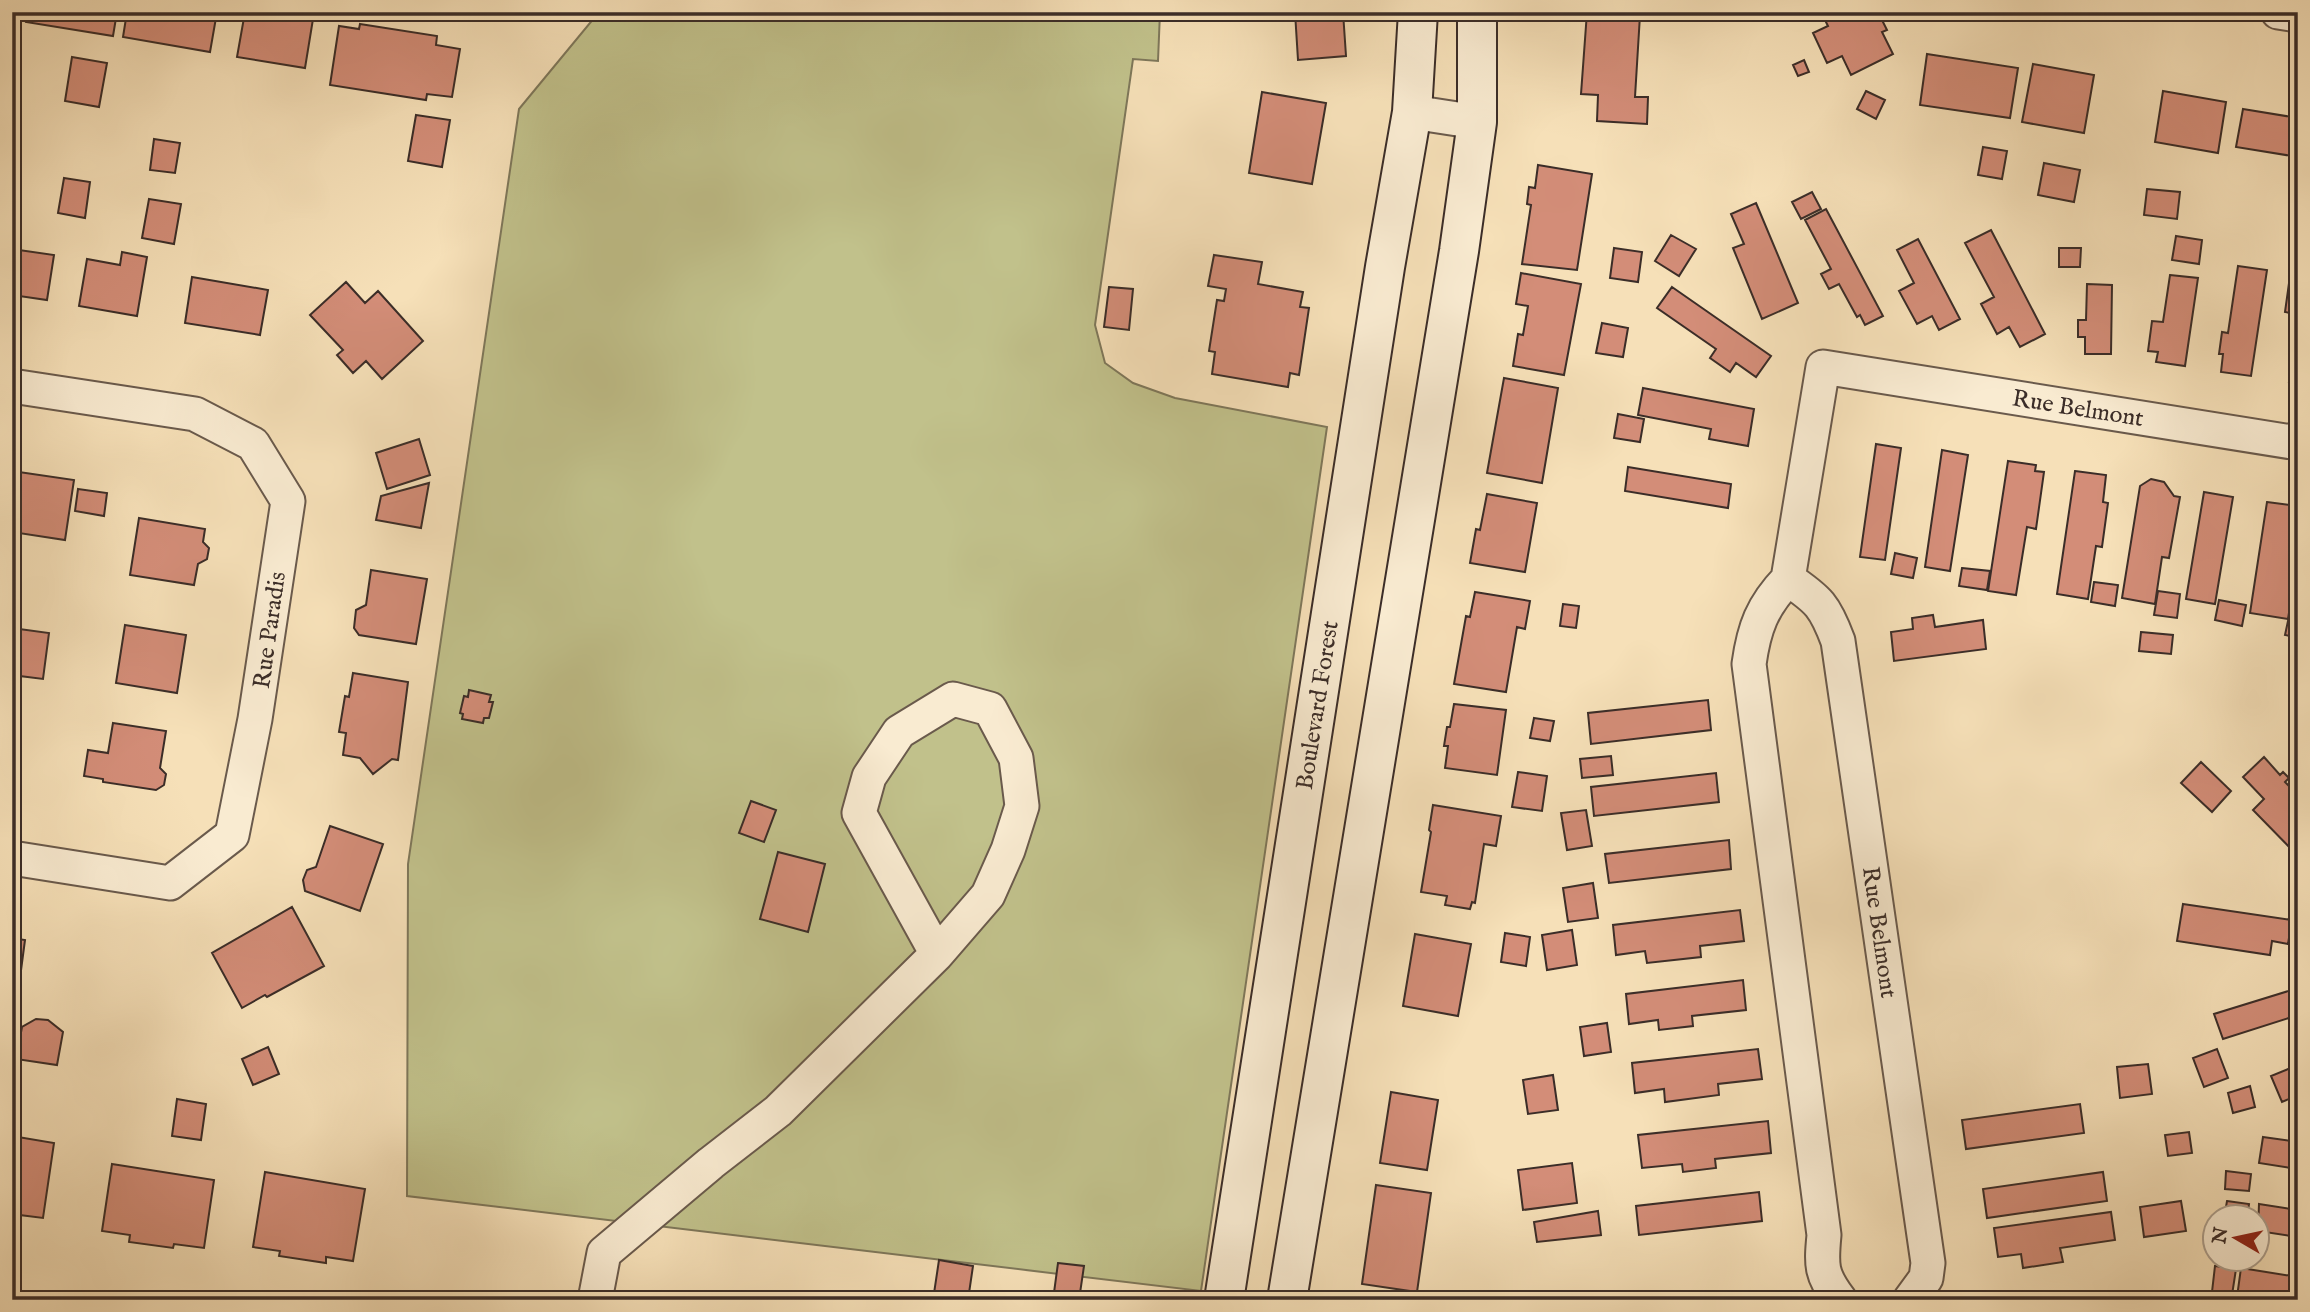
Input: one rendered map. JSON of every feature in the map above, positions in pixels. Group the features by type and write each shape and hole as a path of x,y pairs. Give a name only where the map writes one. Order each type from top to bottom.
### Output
{"street":[{"name":"Boulevard Forest","path":"1224,1300 1385,267 1412,112 1418,12"},
{"path":"1287,1300 1459,251 1477,122 1477,12"},
{"path":"2278,12 2298,15"},
{"path":"1412,112 1477,122"},
{"name":"Rue Belmont","path":"1910,1300 1926,1278 1928,1264 1838,641 1827,613 1819,603 1788,579 1823,367 2298,443"},
{"name":"Rue Paradis","path":"12,386 195,414 253,444 288,501 256,719 232,835 170,883 12,858"},
{"path":"1788,579 1770,597 1758,621 1749,664 1824,1235 1821,1260 1826,1282 1840,1300"},
{"path":"595,1300 604,1253 778,1111 937,954 988,895 1008,850 1022,806 1016,758 990,709 953,699 899,732 869,777 859,813 937,954"}],"green space":[{"path":"599,12 1160,12 1158,61 1133,59 1095,325 1105,363 1133,383 1175,398 1327,427 1201,1291 407,1196 408,864 519,109"}],"building":[{"path":"28,12 117,12 113,36 26,22"},
{"path":"127,12 217,12 210,52 123,37"},
{"path":"245,12 274,12 313,19 305,68 237,57"},
{"path":"1295,12 1343,12 1346,56 1298,60"},
{"path":"1587,12 1640,15 1635,97 1648,97 1647,124 1597,121 1598,95 1581,94"},
{"path":"1821,12 1878,12 1887,30 1882,32 1893,54 1851,75 1842,56 1827,63 1813,33 1828,26"},
{"path":"360,24 437,36 436,45 460,49 452,97 427,94 426,100 330,85 339,26 359,29"},
{"path":"1927,54 2018,68 2010,118 1920,105"},
{"path":"72,57 107,63 99,107 65,101"},
{"path":"1804,60 1809,72 1798,76 1793,65"},
{"path":"2033,64 2094,75 2084,133 2022,122"},
{"path":"1866,91 1885,100 1876,119 1857,109"},
{"path":"2163,91 2226,102 2218,153 2155,142"},
{"path":"1262,92 1326,103 1312,184 1249,173"},
{"path":"2243,109 2298,118 2298,157 2236,147"},
{"path":"416,115 450,120 442,167 408,161"},
{"path":"154,139 180,143 175,173 150,170"},
{"path":"1983,147 2007,151 2002,179 1978,175"},
{"path":"2044,163 2080,170 2074,202 2038,195"},
{"path":"1538,165 1592,174 1577,270 1522,264 1531,205 1527,204 1529,187 1535,188"},
{"path":"64,178 90,182 85,218 58,213"},
{"path":"2147,189 2180,192 2177,219 2144,215"},
{"path":"1812,192 1821,209 1801,219 1792,202"},
{"path":"149,199 181,204 174,244 142,238"},
{"path":"1756,203 1798,303 1762,319 1733,248 1744,244 1731,214"},
{"path":"1826,209 1883,316 1865,325 1860,315 1857,317 1839,284 1829,289 1821,274 1831,269 1805,220"},
{"path":"1991,230 2045,334 2020,347 2009,327 1997,334 1981,304 1994,297 1965,243"},
{"path":"1671,235 1696,249 1679,276 1655,261"},
{"path":"2176,236 2202,240 2199,264 2172,260"},
{"path":"1918,239 1960,319 1939,330 1932,316 1917,324 1899,291 1914,283 1897,250"},
{"path":"1614,248 1642,252 1638,282 1610,278"},
{"path":"2059,248 2081,248 2080,267 2059,267"},
{"path":"12,249 54,255 47,300 12,295"},
{"path":"122,252 147,257 137,316 79,306 87,259 120,265"},
{"path":"1214,255 1262,262 1258,284 1303,292 1300,307 1309,308 1299,375 1290,373 1288,387 1212,374 1215,352 1209,351 1217,300 1224,301 1226,289 1208,286"},
{"path":"2238,266 2267,270 2251,376 2221,372 2223,354 2219,354 2222,332 2228,333"},
{"path":"2291,269 2298,270 2298,314 2285,312"},
{"path":"1521,273 1581,284 1564,375 1513,366 1518,334 1523,335 1528,306 1516,304"},
{"path":"2170,275 2198,278 2185,366 2156,362 2158,352 2148,351 2152,321 2163,322"},
{"path":"192,277 268,290 260,335 185,323"},
{"path":"346,282 365,303 378,291 423,341 382,379 366,361 353,373 337,355 343,350 310,315"},
{"path":"2087,284 2112,285 2111,354 2085,354 2085,337 2078,337 2078,320 2086,320"},
{"path":"1109,287 1133,289 1129,330 1104,327"},
{"path":"1672,287 1771,356 1756,377 1736,363 1730,372 1710,358 1716,349 1657,308"},
{"path":"1602,323 1628,328 1623,357 1596,353"},
{"path":"2298,329 2298,383 2289,382"},
{"path":"1504,378 1558,388 1542,483 1487,473"},
{"path":"1643,388 1754,409 1748,446 1709,439 1711,429 1638,415"},
{"path":"1618,414 1644,419 1640,442 1614,438"},
{"path":"419,439 430,475 387,489 376,453"},
{"path":"1876,444 1901,448 1885,560 1860,557"},
{"path":"1942,450 1968,455 1950,571 1925,567"},
{"path":"2008,461 2036,465 2035,471 2044,472 2036,529 2027,527 2016,595 1988,591"},
{"path":"1628,467 1731,484 1728,508 1625,491"},
{"path":"12,471 74,480 65,540 12,532"},
{"path":"2075,471 2106,475 2103,502 2108,503 2102,547 2096,546 2088,599 2057,594"},
{"path":"2151,479 2164,482 2174,496 2180,497 2169,558 2162,557 2155,604 2122,598 2140,486"},
{"path":"429,483 421,528 376,520 381,496"},
{"path":"78,489 107,493 104,516 75,511"},
{"path":"2204,492 2233,497 2215,604 2186,599"},
{"path":"1487,494 1537,503 1525,572 1470,563 1476,529 1480,530"},
{"path":"2267,502 2298,506 2292,547 2298,548 2298,557 2288,619 2250,613"},
{"path":"139,518 205,529 203,542 209,548 207,559 198,564 194,585 130,575"},
{"path":"1895,553 1917,558 1913,578 1891,574"},
{"path":"1962,568 1990,571 1987,590 1959,586"},
{"path":"371,570 427,579 416,644 359,635 354,628 356,610 366,605"},
{"path":"2094,582 2118,585 2115,606 2091,602"},
{"path":"2158,591 2180,594 2177,618 2154,615"},
{"path":"1475,592 1530,601 1525,629 1517,627 1506,692 1454,684 1466,616 1470,617"},
{"path":"2219,600 2246,605 2242,626 2215,620"},
{"path":"1563,604 1579,606 1576,628 1560,626"},
{"path":"2291,607 2298,608 2298,637 2285,635"},
{"path":"1933,615 1935,627 1983,620 1986,649 1894,661 1891,632 1913,629 1912,618"},
{"path":"125,625 186,635 177,693 116,683"},
{"path":"12,628 49,633 43,679 12,675"},
{"path":"2141,632 2173,635 2171,654 2139,651"},
{"path":"353,673 408,682 398,760 392,759 373,774 360,758 343,755 346,733 339,732 345,696 349,697"},
{"path":"469,690 491,695 489,702 493,702 489,718 484,718 483,723 462,719 463,714 460,713 464,696 468,697"},
{"path":"1708,700 1711,730 1591,744 1588,713"},
{"path":"1454,704 1506,710 1497,775 1445,768 1448,746 1444,746"},
{"path":"1534,718 1554,721 1550,741 1530,738"},
{"path":"113,723 166,731 160,768 166,774 164,785 156,790 103,782 103,779 84,776 88,750 108,753"},
{"path":"1611,756 1613,775 1582,778 1580,759"},
{"path":"2264,757 2280,775 2283,772 2289,778 2285,782 2298,795 2298,856 2253,810 2264,799 2243,777"},
{"path":"2201,762 2231,791 2212,812 2181,783"},
{"path":"1518,772 1547,776 1542,811 1512,807"},
{"path":"1716,773 1719,802 1594,816 1591,787"},
{"path":"751,801 776,810 764,842 739,833"},
{"path":"1433,805 1501,816 1496,846 1484,844 1475,903 1472,902 1470,909 1445,905 1447,896 1421,892"},
{"path":"1586,810 1592,846 1567,850 1561,813"},
{"path":"330,826 383,844 360,911 305,891 303,880 307,870 316,867"},
{"path":"1729,840 1731,869 1609,883 1605,854"},
{"path":"778,852 825,864 808,932 760,919"},
{"path":"1593,883 1598,918 1568,922 1563,888"},
{"path":"2183,904 2292,920 2288,944 2272,941 2270,955 2177,941"},
{"path":"292,907 324,966 242,1008 212,953"},
{"path":"1740,910 1744,941 1700,946 1701,957 1647,963 1645,951 1616,955 1613,925"},
{"path":"1572,930 1577,965 1547,970 1542,935"},
{"path":"1505,933 1530,937 1526,966 1501,962"},
{"path":"1415,934 1471,944 1458,1016 1403,1006"},
{"path":"12,938 25,940 18,993 12,992"},
{"path":"1743,980 1746,1010 1692,1016 1693,1026 1659,1030 1658,1020 1629,1024 1626,994"},
{"path":"2298,988 2298,1015 2223,1039 2214,1014"},
{"path":"36,1019 48,1020 63,1032 57,1065 16,1059 22,1027"},
{"path":"1607,1023 1611,1052 1584,1056 1580,1027"},
{"path":"268,1047 279,1074 253,1085 242,1059"},
{"path":"1758,1049 1762,1079 1718,1084 1719,1095 1665,1102 1664,1089 1635,1093 1632,1063"},
{"path":"2217,1049 2228,1078 2204,1087 2193,1058"},
{"path":"2148,1064 2152,1094 2120,1098 2117,1067"},
{"path":"2298,1065 2298,1095 2282,1102 2271,1076"},
{"path":"1553,1075 1558,1110 1528,1114 1523,1080"},
{"path":"2250,1086 2255,1107 2233,1113 2228,1093"},
{"path":"1391,1092 1438,1100 1427,1170 1380,1163"},
{"path":"177,1099 206,1104 201,1140 172,1136"},
{"path":"2080,1104 2084,1133 1966,1149 1962,1120"},
{"path":"1768,1121 1771,1153 1715,1159 1716,1168 1683,1172 1682,1164 1642,1168 1638,1135"},
{"path":"2189,1132 2192,1153 2168,1156 2165,1135"},
{"path":"12,1136 54,1143 43,1218 12,1214"},
{"path":"2263,1137 2298,1142 2298,1169 2259,1163"},
{"path":"1572,1163 1577,1203 1523,1210 1518,1170"},
{"path":"112,1164 214,1180 204,1248 174,1244 173,1248 129,1242 130,1235 102,1231"},
{"path":"2226,1171 2251,1174 2249,1191 2225,1189"},
{"path":"265,1172 365,1189 353,1261 326,1257 326,1263 279,1256 280,1251 253,1247"},
{"path":"2103,1172 2107,1201 1987,1218 1983,1189"},
{"path":"1376,1185 1431,1193 1417,1292 1362,1284"},
{"path":"1759,1192 1762,1221 1639,1235 1636,1206"},
{"path":"2181,1201 2186,1231 2144,1237 2140,1207"},
{"path":"2227,1201 2249,1204 2226,1204"},
{"path":"2272,1206 2298,1210 2298,1237 2272,1233"},
{"path":"1598,1211 1601,1235 1537,1242 1534,1222"},
{"path":"2111,1212 2115,1240 2060,1248 2063,1262 2023,1268 2021,1254 1998,1257 1994,1228"},
{"path":"939,1260 973,1266 968,1300 933,1300"},
{"path":"1058,1263 1084,1266 1079,1300 1053,1300"},
{"path":"2272,1273 2298,1277 2298,1300 2237,1297 2240,1274"},
{"path":"2214,1274 2235,1274 2232,1295 2212,1292"}]}
